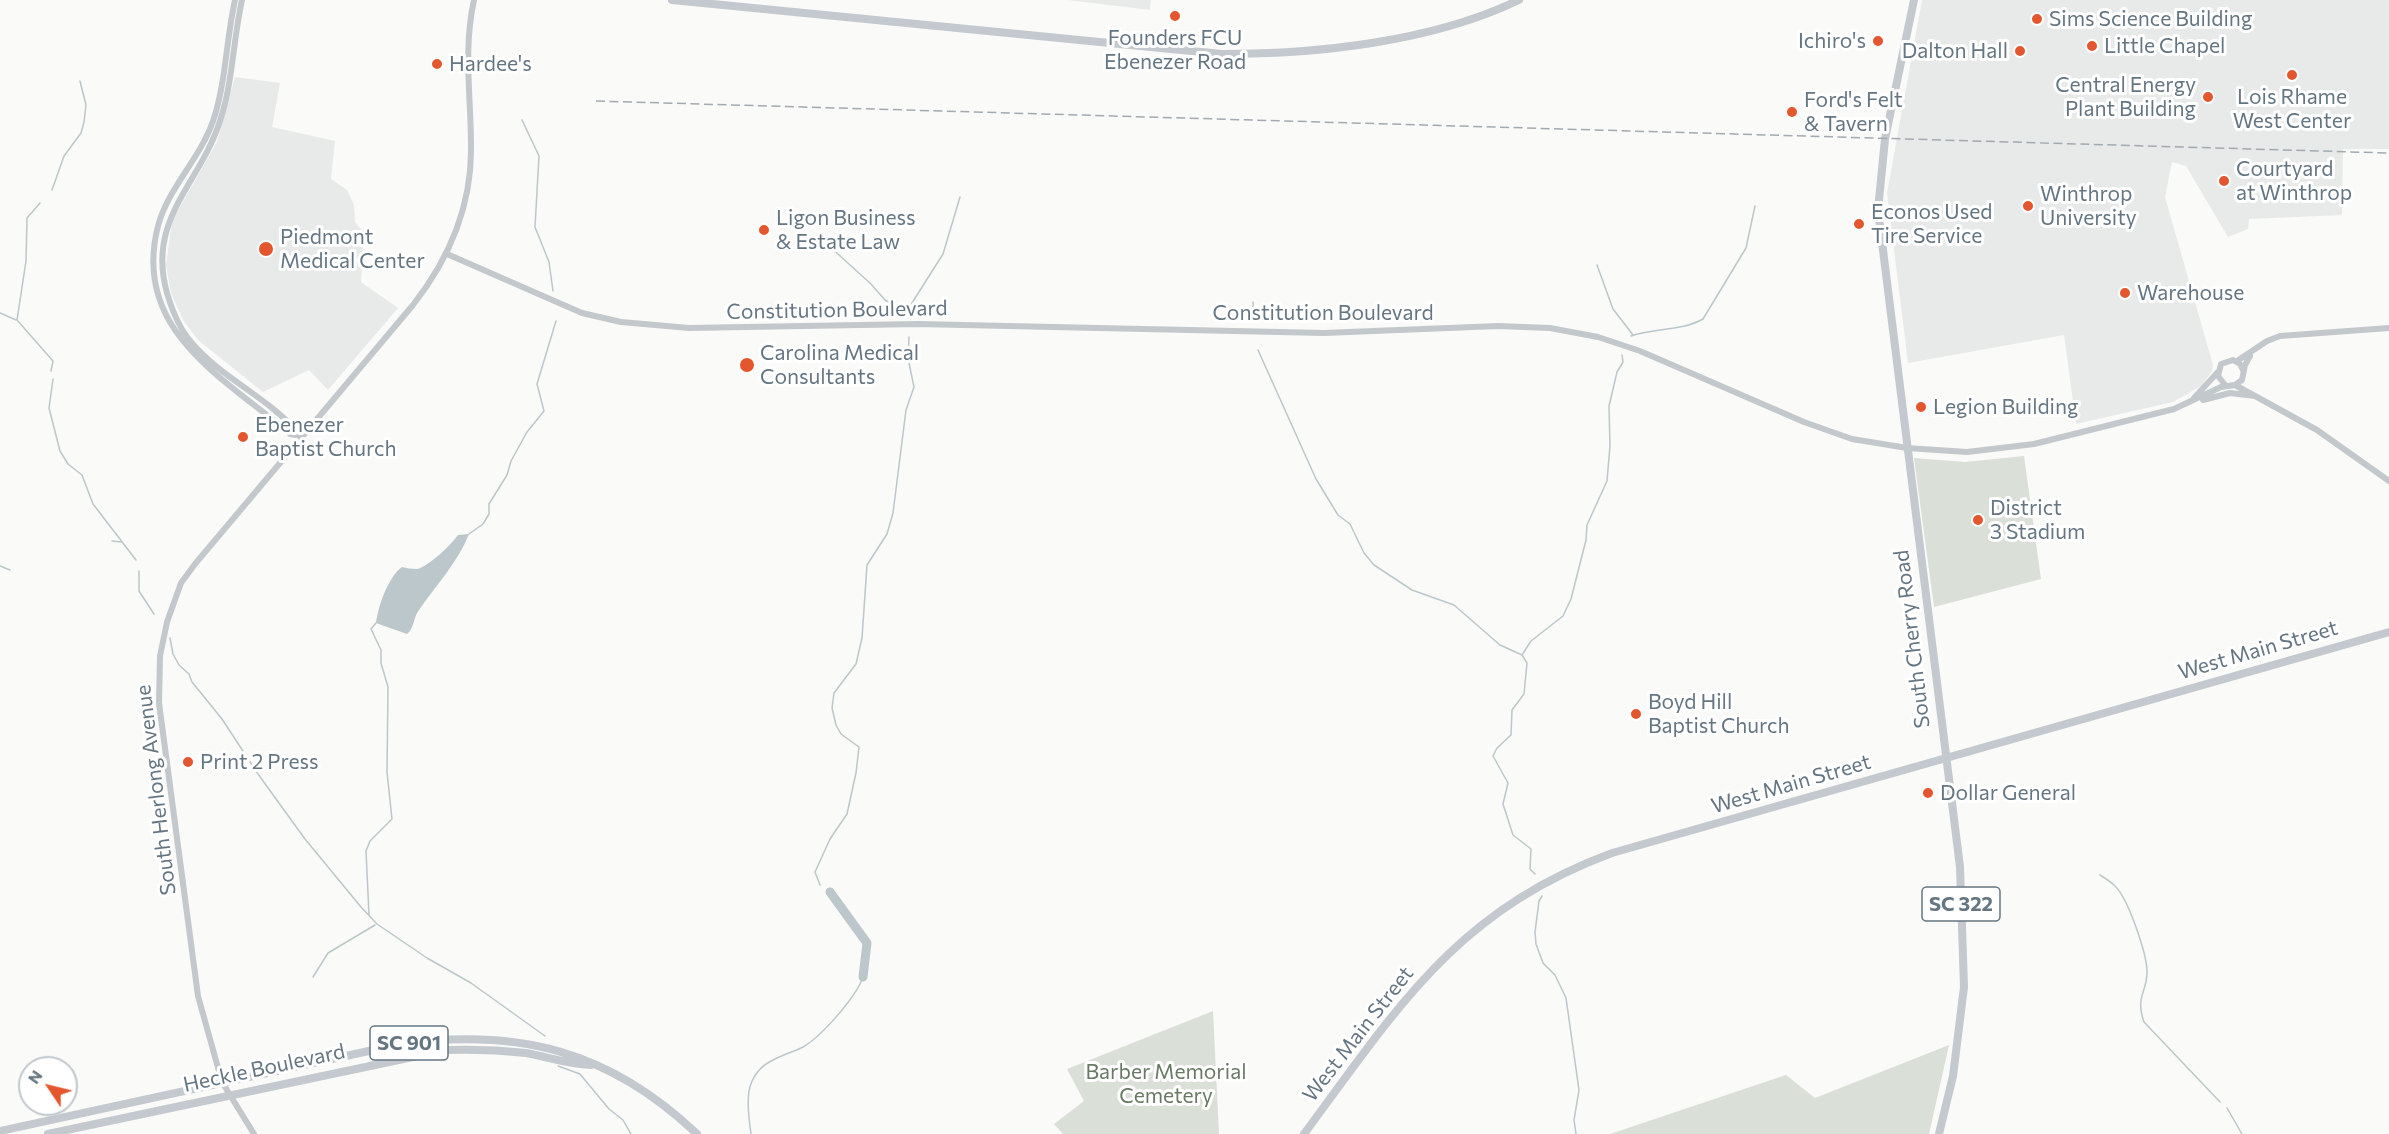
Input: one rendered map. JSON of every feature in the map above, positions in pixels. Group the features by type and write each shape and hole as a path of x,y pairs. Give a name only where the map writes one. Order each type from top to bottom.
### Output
{"main road":[{"path":"672,0 1194,53 1242,54 1314,50 1395,38 1460,21 1519,0"},
{"name":"South Cherry Road","path":"1914,0 1885,139 1879,196 1879,234 1960,867 1965,957 1958,1044 1939,1134"},
{"name":"West Main Street","path":"1304,1134 1371,1042 1432,967 1479,924 1524,894 1612,854 2389,632"},
{"name":"SC 901","path":"222,1082 401,1044 446,1038 483,1038 530,1043 574,1054 656,1098 697,1134"},
{"name":"Heckle Boulevard","path":"48,1134 446,1050 482,1049 516,1052 570,1064 595,1066"},
{"name":"Heckle Boulevard","path":"0,1131 222,1082"}],"street":[{"path":"235,0 223,113 212,142 178,198 168,222 163,241 164,282 173,313 190,341 209,360 259,398 302,436"},
{"path":"227,69 242,0"},
{"name":"South Herlong Avenue","path":"254,1134 222,1082 195,979 159,703 160,656 166,622 180,583 413,305 438,271 447,254 462,214 469,180 471,147 466,53 474,0"},
{"name":"Constitution Boulevard","path":"447,254 582,313 621,322 689,328 918,324 1324,333 1498,326 1550,328 1587,334 1640,351 1804,422 1852,439 1907,448 1967,452 2012,448 2108,427 2186,405 2226,386 2235,386 2261,397 2317,429 2389,481"},
{"path":"2237,361 2256,347 2280,336 2389,328"},
{"path":"2235,386 2256,347"},
{"name":"Constitution Boulevard","path":"2186,405 2204,389 2224,361 2237,361 2247,384 2261,397"},
{"path":"2217,372 2220,380 2226,386"},
{"path":"2194,402 2230,393 2261,397"}],"shaded area":[{"path":"1068,0 1151,0 1150,10"},
{"name":"Winthrop University","path":"1922,0 2389,0 2389,149 2343,149 2342,215 2249,219 2248,229 2228,237 2186,166 2172,162 2165,197 2213,365 2212,371 2201,386 2173,402 2076,424 2064,335 1908,363 1887,193"},
{"name":"Piedmont Medical Center","path":"235,77 280,83 272,127 335,141 331,179 347,190 354,205 355,222 364,233 361,282 398,308 328,390 309,370 263,392 198,340 183,320 171,293 166,265 172,221 217,142"},
{"path":"469,534 452,565 417,613 407,634 376,623 384,593 392,578 402,567 417,569 422,567 439,555 458,535"}],"green space":[{"name":"District 3 Stadium","path":"2024,456 2041,579 1934,607 1914,458 1965,462"},
{"name":"Barber Memorial Cemetery","path":"1213,1011 1219,1134 1063,1134 1054,1124 1084,1101 1067,1069"},
{"path":"1949,1045 1929,1134 1610,1134 1786,1075 1815,1098"}],"waterway":[{"path":"52,190 64,156 81,133 84,122 86,105 80,81"},
{"path":"522,120 539,156 535,227 549,262 553,291"},
{"path":"905,314 943,254 960,197"},
{"path":"40,203 27,218 26,261 17,320 53,361 51,371"},
{"path":"1631,336 1686,326 1703,319 1746,248 1755,206"},
{"path":"828,245 885,300 904,311"},
{"path":"1597,265 1613,309 1633,335"},
{"path":"1253,302 1253,316"},
{"path":"0,313 16,320"},
{"path":"469,534 483,524 489,514 489,504 507,475 511,461 527,432 544,411 537,384 556,321"},
{"path":"820,885 815,872 830,839 847,814 856,773 859,747 841,734 832,708 834,693 856,664 862,638 867,565 887,534 893,513 906,410 914,387 908,358 909,337"},
{"path":"1258,350 1316,479 1338,515 1350,524 1364,553 1374,565 1412,590 1454,605 1500,645 1522,655 1527,663 1524,694 1512,710 1511,735 1497,748 1493,756 1508,783 1503,804 1513,835 1531,849 1530,869 1535,874"},
{"path":"1522,655 1531,641 1563,616 1571,599 1586,540 1587,525 1607,481 1610,446 1609,406 1617,372 1623,362 1622,355"},
{"path":"53,379 49,408 60,451 68,464 82,475 93,504 136,560"},
{"path":"112,541 121,542"},
{"path":"0,566 10,570"},
{"path":"139,571 139,591 154,614"},
{"path":"369,915 366,851 370,841 392,819 387,772 388,687 381,663 381,650 371,629 376,623"},
{"path":"170,638 173,654 179,665 189,674 192,682 222,719 305,839 377,924 427,958 471,983 545,1036"},
{"path":"2100,875 2120,892 2140,940 2147,972 2141,1000 2144,1022 2220,1102"},
{"path":"830,892 867,943 863,977"},
{"path":"1542,896 1539,901 1535,932 1536,944 1543,963 1555,975 1566,998 1579,1090 1574,1120 1576,1134"},
{"path":"313,977 328,953 375,925"},
{"path":"751,1134 748,1102 751,1083 756,1074 773,1060 811,1042 846,1005 863,977"},
{"path":"558,1066 580,1074 609,1109 623,1120 631,1134"},
{"path":"2227,1108 2242,1134"}],"railway":[{"path":"596,101 2389,153"}],"place":[{"name":"Founders FCU Ebenezer Road","path":"1175,16"},
{"name":"Sims Science Building","path":"2037,19"},
{"name":"Ichiro's","path":"1878,41"},
{"name":"Little Chapel","path":"2092,46"},
{"name":"Dalton Hall","path":"2020,51"},
{"name":"Hardee's","path":"437,64"},
{"name":"Lois Rhame West Center","path":"2292,75"},
{"name":"Central Energy Plant Building","path":"2208,97"},
{"name":"Ford's Felt & Tavern","path":"1792,112"},
{"name":"Courtyard at Winthrop","path":"2224,181"},
{"name":"Winthrop University","path":"2028,206"},
{"name":"Econos Used Tire Service","path":"1859,224"},
{"name":"Ligon Business & Estate Law","path":"764,230"},
{"name":"Piedmont Medical Center","path":"266,249"},
{"name":"Warehouse","path":"2125,293"},
{"name":"Carolina Medical Consultants","path":"747,365"},
{"name":"Legion Building","path":"1921,407"},
{"name":"Ebenezer Baptist Church","path":"243,437"},
{"name":"District 3 Stadium","path":"1978,520"},
{"name":"Boyd Hill Baptist Church","path":"1636,714"},
{"name":"Print 2 Press","path":"188,762"},
{"name":"Dollar General","path":"1928,793"}]}
